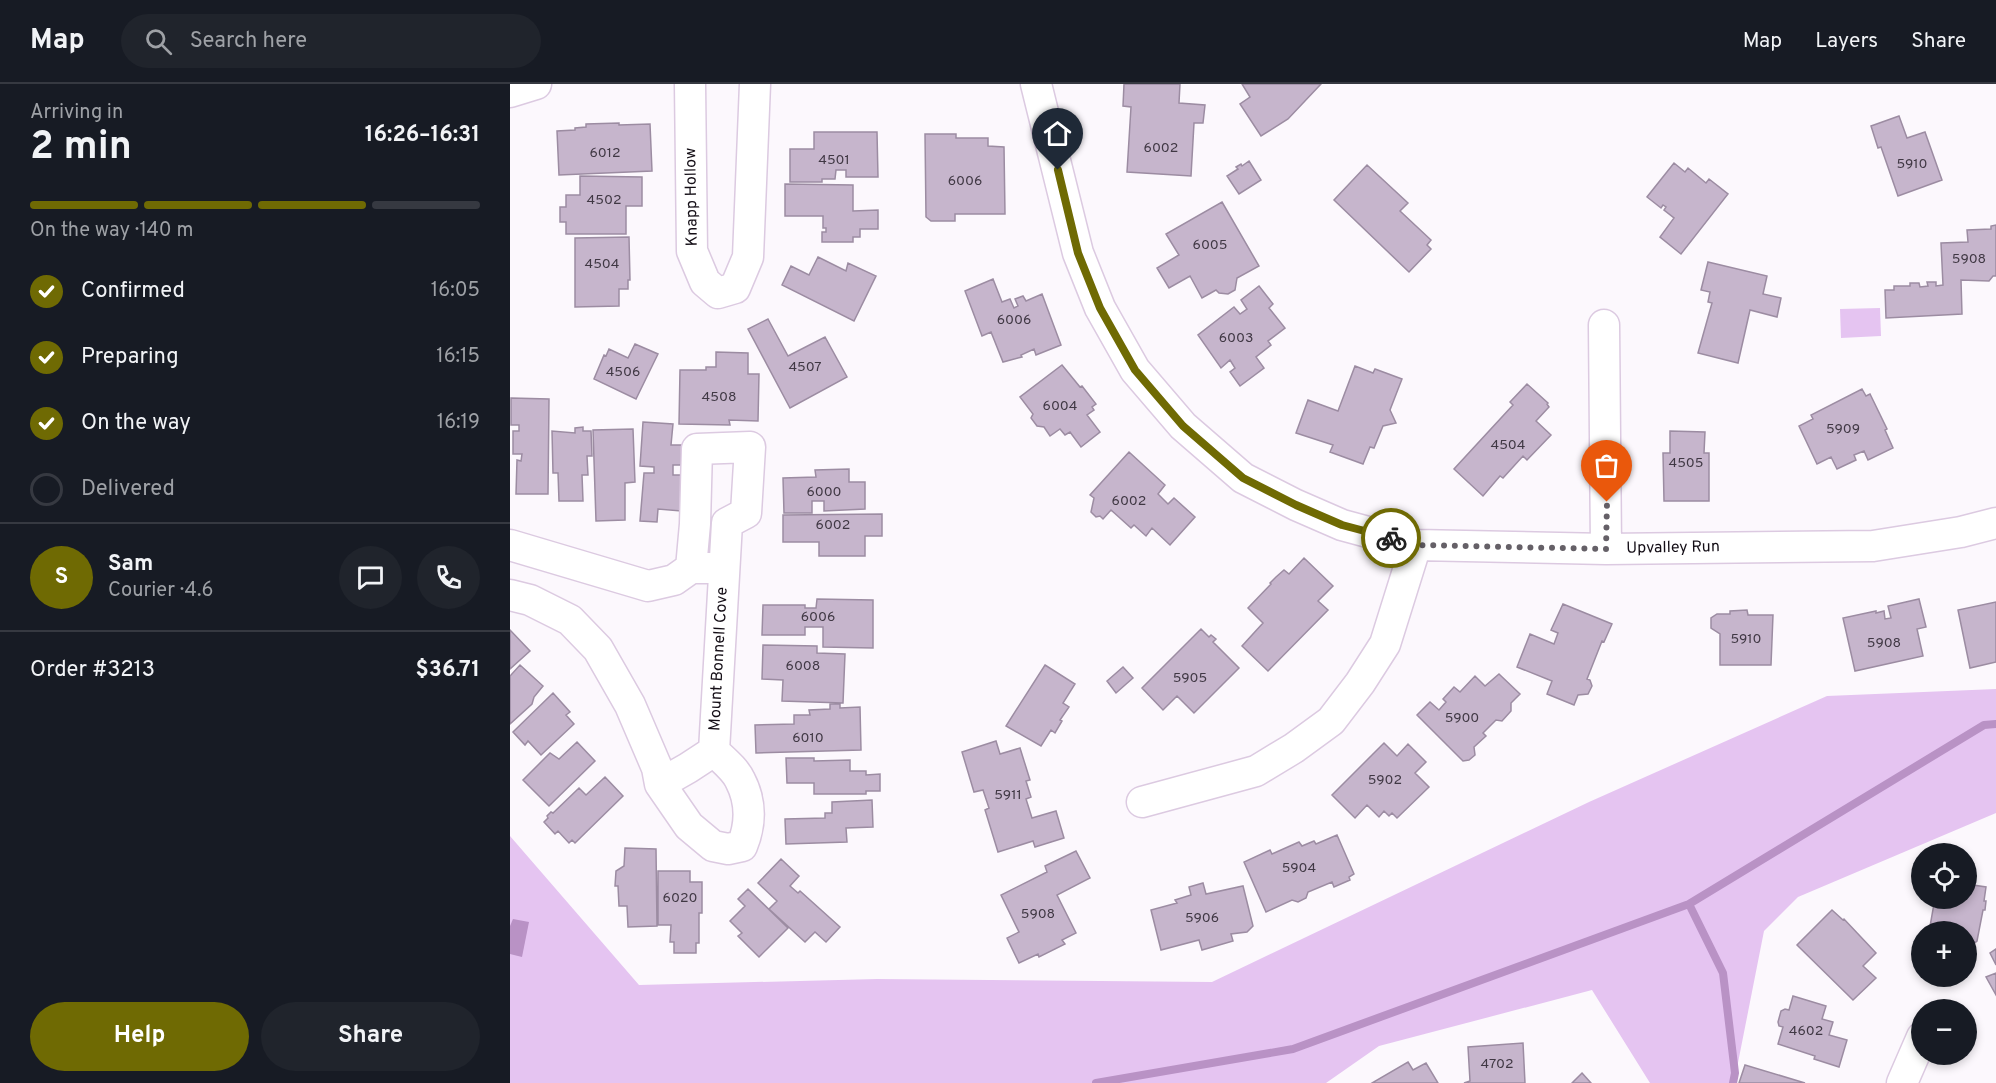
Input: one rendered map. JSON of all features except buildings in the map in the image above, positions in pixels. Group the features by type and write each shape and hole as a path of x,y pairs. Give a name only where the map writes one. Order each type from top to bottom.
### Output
{"street":[{"path":"510,92 536,84"},
{"name":"Knapp Hollow","path":"690,84 692,251 705,282 718,293 735,288 748,257 755,84"},
{"name":"Upvalley Run","path":"1036,84 1078,253 1100,308 1135,370 1183,426 1243,478 1296,505 1342,525 1416,545 1606,549 1873,546 1961,532 1996,523"},
{"path":"1604,325 1606,549"},
{"name":"Mount Bonnell Cove","path":"510,595 530,600 570,620 598,649 630,705 657,768 660,784 689,826 713,846 728,849 742,846 748,830 749,810 740,779 714,751 727,523 747,513 750,447 697,449 691,568"},
{"name":"Mount Bonnell Cove","path":"510,545 648,586 674,580 691,568 725,568"},
{"path":"1142,802 1256,771 1294,748 1331,721 1360,683 1385,644 1416,545"},
{"name":"Mount Bonnell Cove","path":"660,784 714,751"},
{"path":"1902,1083 1911,1062"}],"shaded area":[{"path":"1880,308 1881,336 1841,338 1840,309"},
{"path":"1996,689 1996,813 1925,843 1911,843 1911,849 1798,897 1764,931 1734,1083 1650,1083 1592,990 1379,1046 1326,1083 510,1083 510,836 639,985 877,979 1212,982 1589,802 1827,696"},
{"path":"513,919 529,922 522,957 510,954 510,926"}],"waterway":[{"path":"1096,1083 1293,1049 1689,904 1984,725 1996,724"},
{"path":"1689,904 1723,973 1735,1073 1733,1083"}],"way so far":[{"path":"1391,538 1416,545 1606,549 1607,502"}],"route":[{"path":"1058,170 1078,253 1100,308 1135,370 1183,426 1243,478 1342,525 1391,538"}]}
